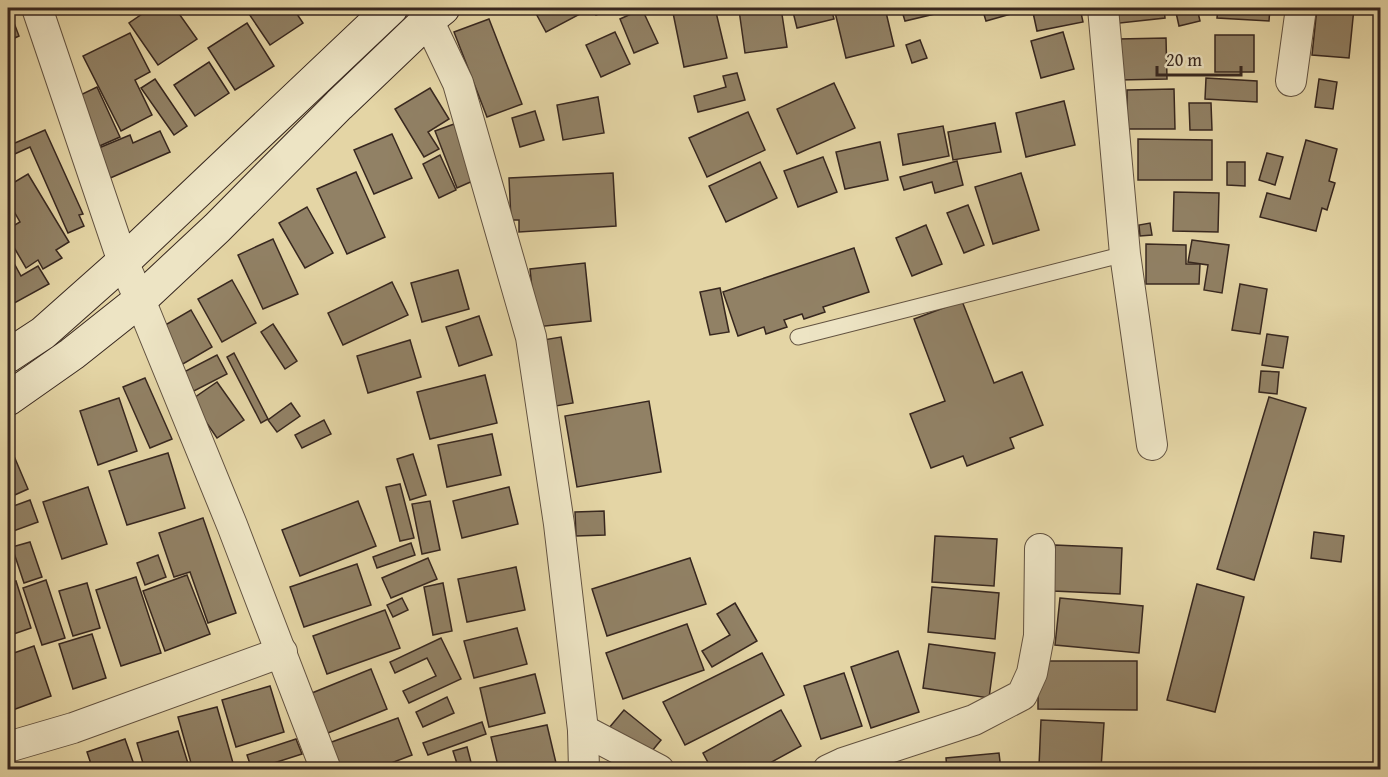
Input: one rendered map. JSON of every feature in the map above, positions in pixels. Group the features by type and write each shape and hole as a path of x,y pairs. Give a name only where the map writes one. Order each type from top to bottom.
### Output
{"main road":[{"path":"8,356 43,333 123,262 391,8"},
{"path":"8,399 72,354 140,300 217,228 339,105 436,14"}],"street":[{"path":"38,8 123,262 232,525 326,770"},
{"path":"1103,8 1125,254 1152,445"},
{"path":"1291,81 1300,8"},
{"path":"436,14 531,337 559,524 583,730 584,770"},
{"path":"828,770 974,720 1022,696 1032,673 1040,636 1040,549"},
{"path":"8,747 73,728 282,652"},
{"path":"583,730 658,770"}],"lane":[{"path":"798,337 1125,254"}],"building":[{"path":"151,8 175,8 197,39 158,65 129,23"},
{"path":"245,8 293,8 303,23 270,45"},
{"path":"533,8 580,8 582,13 546,32"},
{"path":"593,8 613,8 596,15"},
{"path":"672,8 715,8 727,58 684,67"},
{"path":"781,8 787,47 745,53 739,10"},
{"path":"792,8 831,8 834,19 797,28"},
{"path":"834,8 885,8 894,46 846,58"},
{"path":"901,8 960,8 905,21"},
{"path":"982,8 1024,8 1025,10 986,21"},
{"path":"1032,8 1080,8 1083,22 1037,31"},
{"path":"1109,8 1164,8 1165,18 1111,24"},
{"path":"1175,8 1197,8 1200,21 1179,26"},
{"path":"1218,8 1270,8 1269,21 1217,18"},
{"path":"1317,8 1354,8 1349,58 1312,55"},
{"path":"642,9 658,43 634,53 620,19"},
{"path":"11,15 19,36 8,41 8,17"},
{"path":"489,19 522,104 487,117 454,32"},
{"path":"247,23 274,66 235,90 208,48"},
{"path":"615,32 630,64 601,77 586,45"},
{"path":"1063,32 1074,69 1041,78 1031,41"},
{"path":"130,33 150,72 135,80 152,115 121,131 83,56"},
{"path":"1215,35 1254,35 1254,72 1215,72"},
{"path":"1166,38 1167,79 1119,80 1118,39"},
{"path":"920,40 927,58 912,63 906,45"},
{"path":"209,62 229,93 195,116 174,85"},
{"path":"737,73 745,100 698,112 694,96 726,87 723,76"},
{"path":"1206,78 1257,81 1257,102 1205,99"},
{"path":"155,79 187,126 174,135 141,88"},
{"path":"1319,79 1337,82 1333,109 1315,107"},
{"path":"834,83 855,128 797,154 777,109"},
{"path":"97,87 120,137 95,148 72,99"},
{"path":"430,88 449,119 428,132 439,149 424,157 395,109"},
{"path":"1174,89 1175,129 1127,129 1127,90"},
{"path":"598,97 604,133 563,140 557,105"},
{"path":"1064,101 1075,145 1026,157 1016,113"},
{"path":"1189,103 1211,103 1212,130 1190,130"},
{"path":"535,111 544,140 520,147 512,118"},
{"path":"748,112 765,150 707,177 689,138"},
{"path":"995,123 1001,152 953,160 948,132"},
{"path":"454,124 475,180 457,188 435,131"},
{"path":"943,126 949,156 903,165 898,134"},
{"path":"45,130 83,214 79,215 84,226 68,233 30,147 8,157 8,146"},
{"path":"160,131 170,152 108,179 94,150 130,135 133,143"},
{"path":"392,134 412,178 374,194 354,150"},
{"path":"1138,139 1212,140 1212,180 1138,180"},
{"path":"1306,140 1337,149 1329,181 1335,183 1327,210 1322,208 1316,231 1260,217 1267,193 1290,199"},
{"path":"880,142 888,180 845,189 836,152"},
{"path":"1267,153 1283,157 1275,185 1259,180"},
{"path":"440,155 456,190 439,198 423,164"},
{"path":"823,157 837,192 798,207 784,171"},
{"path":"957,161 963,185 935,193 932,182 904,190 900,177"},
{"path":"760,162 777,198 726,222 709,186"},
{"path":"1227,162 1245,162 1245,186 1227,185"},
{"path":"356,172 385,237 347,254 317,189"},
{"path":"613,173 616,226 519,232 519,220 511,220 509,178"},
{"path":"1021,173 1039,230 993,244 975,187"},
{"path":"28,174 69,242 56,250 62,258 43,269 38,260 26,268 8,237 8,229 20,222 8,201 8,186"},
{"path":"1174,192 1219,193 1218,232 1173,231"},
{"path":"968,205 984,245 964,253 947,213"},
{"path":"307,207 333,253 305,268 279,223"},
{"path":"1150,223 1152,235 1140,236 1139,225"},
{"path":"926,225 942,264 912,276 896,238"},
{"path":"273,239 298,294 263,309 238,255"},
{"path":"1192,240 1229,245 1222,293 1204,290 1208,265 1188,262"},
{"path":"1146,244 1186,245 1186,264 1200,264 1199,284 1146,284"},
{"path":"854,248 869,292 823,307 825,312 804,319 802,314 784,320 787,327 766,334 764,327 738,336 723,292"},
{"path":"8,255 21,276 38,266 49,284 9,306"},
{"path":"585,263 591,321 536,327 530,269"},
{"path":"458,270 469,309 422,322 411,283"},
{"path":"232,280 256,323 222,342 198,299"},
{"path":"392,282 408,315 343,345 328,313"},
{"path":"1240,284 1267,289 1260,334 1232,330"},
{"path":"720,288 729,332 710,335 700,292"},
{"path":"962,301 994,383 1022,372 1043,425 1010,438 1014,448 967,466 963,456 931,468 910,414 945,401 914,319"},
{"path":"191,310 212,347 176,368 155,331"},
{"path":"479,316 492,355 459,366 446,327"},
{"path":"273,324 297,361 285,369 261,332"},
{"path":"1267,334 1288,337 1283,368 1262,365"},
{"path":"561,337 573,403 556,406 543,340"},
{"path":"410,340 421,377 368,393 357,356"},
{"path":"234,353 268,419 261,423 227,357"},
{"path":"217,355 227,374 190,393 180,374"},
{"path":"1261,371 1279,372 1277,394 1259,392"},
{"path":"485,375 497,423 430,439 417,392"},
{"path":"145,378 172,439 150,448 123,387"},
{"path":"217,382 244,420 217,438 191,400"},
{"path":"1269,397 1306,408 1254,580 1217,569"},
{"path":"119,398 137,451 98,465 80,411"},
{"path":"649,401 661,472 577,487 565,416"},
{"path":"291,403 300,416 277,432 268,420"},
{"path":"324,420 331,434 302,448 295,435"},
{"path":"492,434 501,475 447,487 438,445"},
{"path":"11,449 28,489 8,498 8,451"},
{"path":"168,453 185,508 127,525 109,471"},
{"path":"413,454 426,495 410,500 397,459"},
{"path":"400,484 414,538 400,541 386,487"},
{"path":"88,487 107,544 62,559 43,502"},
{"path":"509,487 518,524 462,538 453,501"},
{"path":"30,500 38,522 8,533 8,508"},
{"path":"358,501 376,546 300,576 282,530"},
{"path":"430,501 440,550 422,554 412,504"},
{"path":"604,511 605,535 576,536 575,512"},
{"path":"203,518 236,613 208,623 190,572 174,577 159,533"},
{"path":"1314,532 1344,536 1341,562 1311,558"},
{"path":"935,536 997,539 994,586 932,582"},
{"path":"30,542 42,577 24,583 12,547"},
{"path":"411,543 415,555 377,568 373,557"},
{"path":"1055,545 1122,548 1120,594 1053,591"},
{"path":"158,555 166,577 145,585 137,563"},
{"path":"428,558 437,579 391,598 382,578"},
{"path":"690,558 706,604 607,636 592,589"},
{"path":"357,564 371,605 304,627 290,587"},
{"path":"516,567 525,610 467,622 458,579"},
{"path":"187,575 210,634 165,651 143,591"},
{"path":"136,577 161,653 121,666 96,590"},
{"path":"46,580 65,638 42,645 23,588"},
{"path":"16,581 31,628 8,636 8,583"},
{"path":"87,583 100,628 73,636 59,591"},
{"path":"443,583 452,631 433,635 424,587"},
{"path":"1197,584 1244,597 1215,712 1167,700"},
{"path":"932,587 999,593 995,639 928,632"},
{"path":"402,598 408,610 393,617 387,605"},
{"path":"1060,598 1143,606 1139,653 1055,645"},
{"path":"735,603 757,641 712,667 702,651 730,635 717,614"},
{"path":"385,610 400,648 327,674 313,636"},
{"path":"687,624 704,670 623,699 606,653"},
{"path":"517,628 527,664 474,678 464,641"},
{"path":"92,634 106,678 73,689 59,644"},
{"path":"441,638 461,679 409,703 403,691 436,676 427,658 395,673 390,662"},
{"path":"929,644 995,653 989,698 923,688"},
{"path":"34,646 51,696 10,711 8,655"},
{"path":"898,651 919,712 871,728 851,667"},
{"path":"762,653 784,695 685,745 663,702"},
{"path":"1038,661 1137,661 1137,710 1038,709"},
{"path":"371,669 387,709 323,735 307,695"},
{"path":"844,673 862,726 821,739 804,686"},
{"path":"535,674 545,713 489,727 480,688"},
{"path":"270,686 284,732 236,747 222,700"},
{"path":"447,697 454,713 423,727 416,712"},
{"path":"217,707 233,763 208,770 193,770 178,717"},
{"path":"624,710 661,740 647,757 609,728"},
{"path":"781,710 801,746 757,770 712,770 703,753"},
{"path":"398,718 412,755 373,770 340,770 329,743"},
{"path":"1041,720 1104,723 1101,769 1039,766"},
{"path":"482,722 486,734 428,755 423,743"},
{"path":"547,725 556,763 528,770 499,770 491,737"},
{"path":"178,731 190,770 145,770 137,743"},
{"path":"125,739 136,770 93,770 87,752"},
{"path":"296,739 302,754 252,770 247,755"},
{"path":"467,747 473,770 459,770 453,751"},
{"path":"999,753 1001,770 947,770 946,758"}]}
